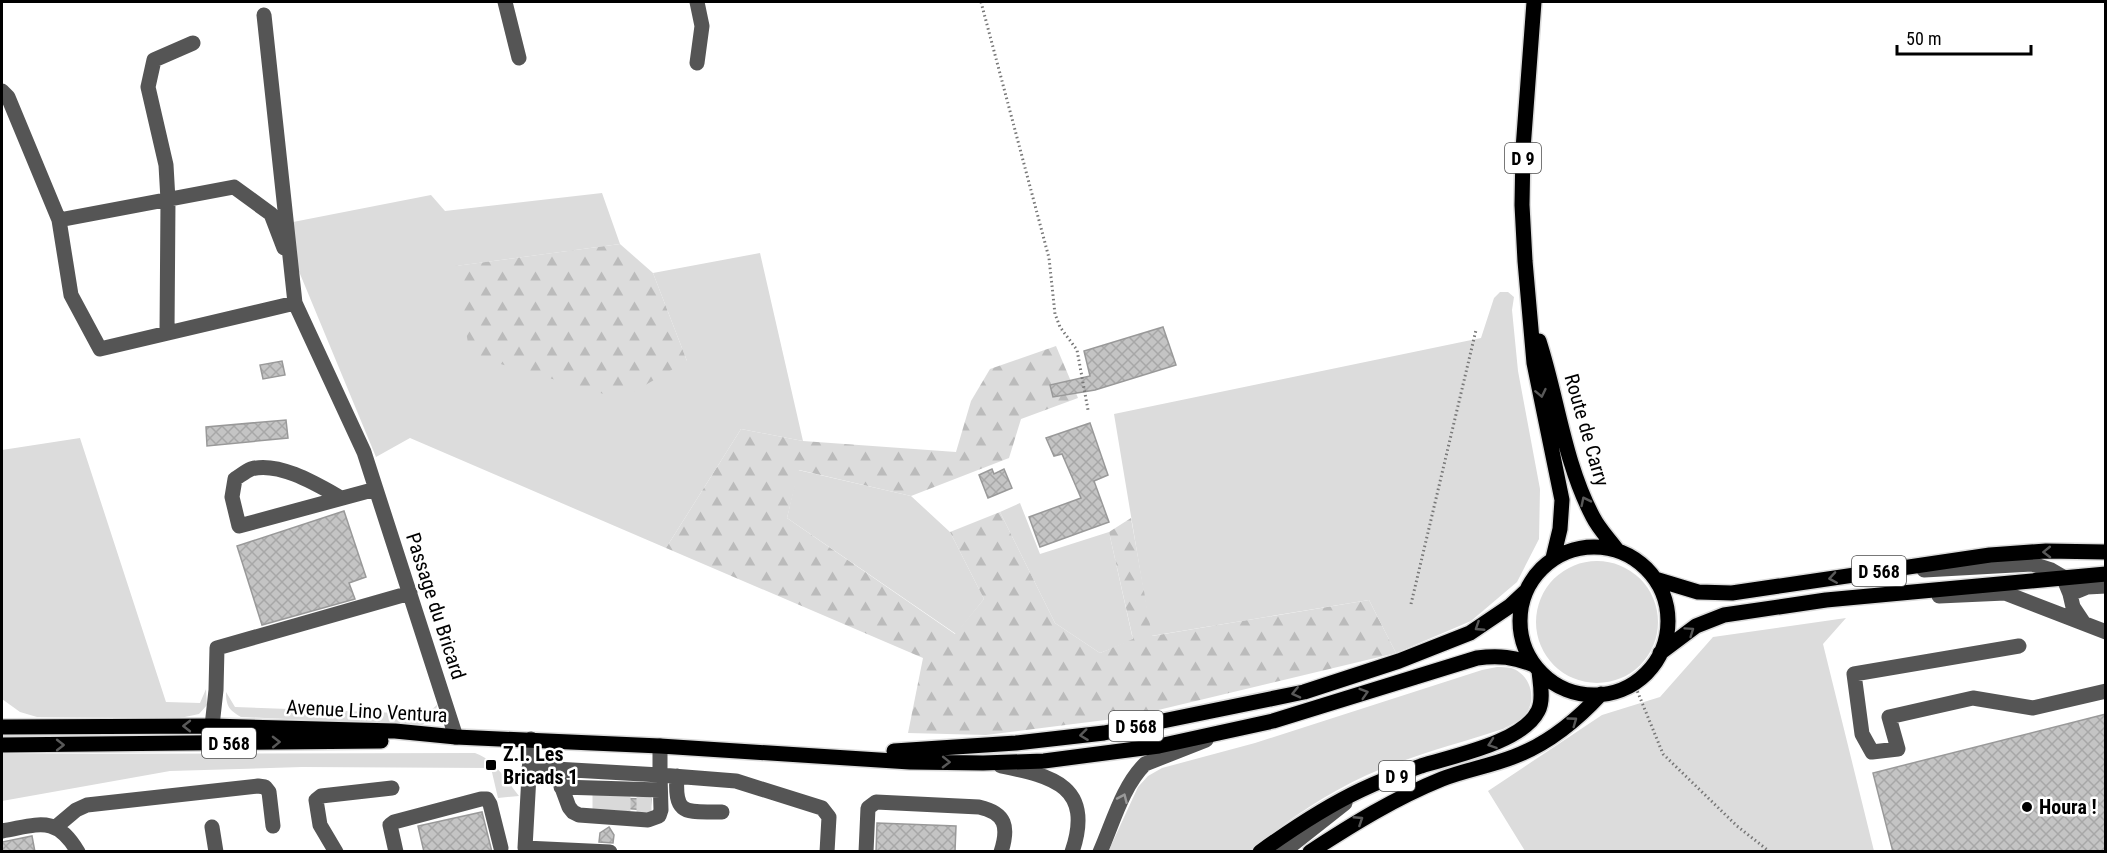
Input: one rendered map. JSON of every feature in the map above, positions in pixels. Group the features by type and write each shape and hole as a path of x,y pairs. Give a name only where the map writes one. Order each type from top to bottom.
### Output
{"main road":[{"name":"Route de Carry","path":"1534,2 1522,149 1525,261 1534,363 1562,500 1560,529 1553,558"},
{"name":"Route de Carry","path":"1530,314 1549,373 1569,458 1580,490 1594,519 1617,550"},
{"path":"1595,546 1617,550 1638,561 1655,579 1664,596 1668,615 1666,635 1660,653 1649,670 1634,683 1601,694 1578,693 1557,685 1537,668 1525,648 1520,630 1520,611 1525,592 1542,567 1553,558 1574,549 1595,546"},
{"name":"D 568","path":"1655,579 1698,592 1732,593 1990,555 2046,551 2106,552"},
{"name":"D 568","path":"1660,653 1696,626 1724,615 1826,600 2106,574"},
{"name":"D 568","path":"720,749 911,751 969,747 1104,733 1228,709 1304,692 1409,657 1470,633 1510,606 1525,592"},
{"name":"D 568","path":"456,737 720,749 910,762 1044,761 1159,746 1273,721 1477,657 1498,655 1516,658 1537,668"},
{"name":"D 9","path":"1260,852 1305,820 1361,790 1419,767 1499,742 1521,730 1539,711 1541,693 1537,668"},
{"name":"D 9","path":"1310,852 1369,813 1444,778 1513,757 1539,745 1582,714 1601,694"},
{"name":"Avenue Lino Ventura","path":"2,727 212,726 395,731 456,737"},
{"name":"Avenue Lino Ventura","path":"2,745 400,740 456,737"}],"street":[{"path":"505,2 519,58"},
{"path":"697,2 702,26 697,63"},
{"path":"264,15 292,271"},
{"path":"167,333 166,165 148,87 154,60 193,43"},
{"path":"2,91 8,97 59,220 71,295 99,349 295,303"},
{"path":"59,220 234,187 272,214 292,271"},
{"name":"Passage du Bricard","path":"292,271 295,303 364,452 456,737"},
{"path":"341,498 299,476 272,468 251,469 235,479 232,497 239,526 376,489"},
{"path":"1880,571 2032,564 2051,570 2062,577 2073,607 2083,622"},
{"path":"2070,594 2087,587 2106,586"},
{"path":"212,726 217,648 410,593"},
{"path":"1826,600 2005,593 2106,632"},
{"path":"2019,646 1854,674 1862,734 1872,752 1898,749 1889,717 1973,698 2033,708 2106,691"},
{"path":"1100,852 1130,783 1145,764 1234,730"},
{"path":"531,739 525,848 610,852"},
{"path":"561,787 612,803 644,805 655,819 661,810 660,746"},
{"path":"983,763 1029,771 1062,784 1074,799 1078,811 1079,824 1072,852"},
{"path":"530,768 660,782 677,776 736,781 822,808 829,817 827,852"},
{"path":"555,769 569,807 579,815 612,803 644,805"},
{"path":"677,776 679,806 685,810 722,812"},
{"path":"644,805 660,782"},
{"path":"57,826 76,810 87,805 258,786 265,787 269,792 273,826"},
{"path":"336,852 320,825 316,800 321,796 392,788"},
{"path":"1283,852 1361,790"},
{"path":"396,852 390,832 390,825 394,822 481,799 486,799 490,804 501,848"},
{"path":"866,852 868,808 876,802 991,809 1000,816 1005,827 1001,852"},
{"path":"2,831 44,824 57,826 71,839 78,852"},
{"path":"212,827 216,852"}],"path":[{"path":"981,2 1049,258 1054,314 1060,327 1077,350 1088,410"},
{"path":"1411,604 1476,330"},
{"path":"1634,683 1663,753 1737,826 1770,852"}],"green space":[{"path":"602,193 620,244 456,266 687,361 653,273 760,253 803,441 741,429 666,548 410,438 376,457 293,257 293,222 431,195 445,211"},
{"path":"620,244 653,273 687,361 621,399 470,355 455,266"},
{"path":"1500,292 1508,292 1514,297 1512,310 1518,371 1540,489 1539,539 1517,582 1471,621 1396,653 1369,600 1151,636 1114,414 1481,338 1494,298"},
{"path":"1056,346 1078,398 1021,419 1009,458 911,496 799,470 787,518 955,634 984,599 950,532 1000,512 1055,623 1100,653 1133,639 1109,532 1131,518 1152,636 1369,600 1396,653 1129,717 986,735 908,733 923,658 666,548 741,429 803,441 956,452 971,401 990,369"},
{"path":"80,438 166,702 200,703 206,689 207,705 199,714 180,718 37,717 20,712 2,699 2,450"},
{"path":"798,470 911,496 950,532 984,599 956,634 787,518"},
{"path":"1020,503 1040,554 1109,532 1133,640 1100,653 1055,623 1000,512"},
{"path":"1597,561 1621,565 1640,579 1654,598 1658,622 1654,646 1640,665 1621,679 1597,683 1573,679 1554,665 1540,646 1536,622 1540,598 1554,579 1573,565"},
{"path":"1846,618 1823,644 1874,851 1525,851 1488,791 1602,715 1660,697 1713,637"},
{"path":"1497,667 1518,671 1528,682 1531,703 1519,720 1503,729 1411,758 1346,785 1280,827 1250,851 1108,852 1138,787 1148,776 1162,768 1255,743"},
{"path":"226,692 235,707 427,714 438,704 432,718 422,725 241,717 229,707"},
{"path":"475,753 494,765 519,796 498,798 491,768 302,767 170,771 2,801 2,754"}],"building":[{"path":"1163,327 1176,365 1095,390 1053,397 1050,385 1090,376 1084,351"},
{"path":"282,361 285,375 263,379 260,365"},
{"path":"286,420 288,438 207,446 206,427"},
{"path":"1090,423 1108,475 1094,481 1109,522 1040,547 1029,517 1081,498 1062,454 1054,456 1046,438"},
{"path":"992,469 994,474 1004,469 1012,488 988,498 979,475"},
{"path":"344,511 366,577 349,583 355,599 262,625 237,546"},
{"path":"2106,714 2106,852 1893,852 1873,773"},
{"path":"594,798 651,799 650,809 594,806"},
{"path":"482,812 492,852 424,852 418,826"},
{"path":"877,823 956,826 955,852 876,852"},
{"path":"609,827 614,835 613,843 599,842 600,833"},
{"path":"32,836 35,852 2,852 2,842"}],"tunnel":[{"path":"600,795 600,810"},
{"path":"612,795 612,811"},
{"path":"623,796 623,811"},
{"path":"644,797 644,812"}],"place":[{"name":"Z.I. Les Bricads 1","path":"491,765"},
{"name":"Houra !","path":"2027,807"}]}
